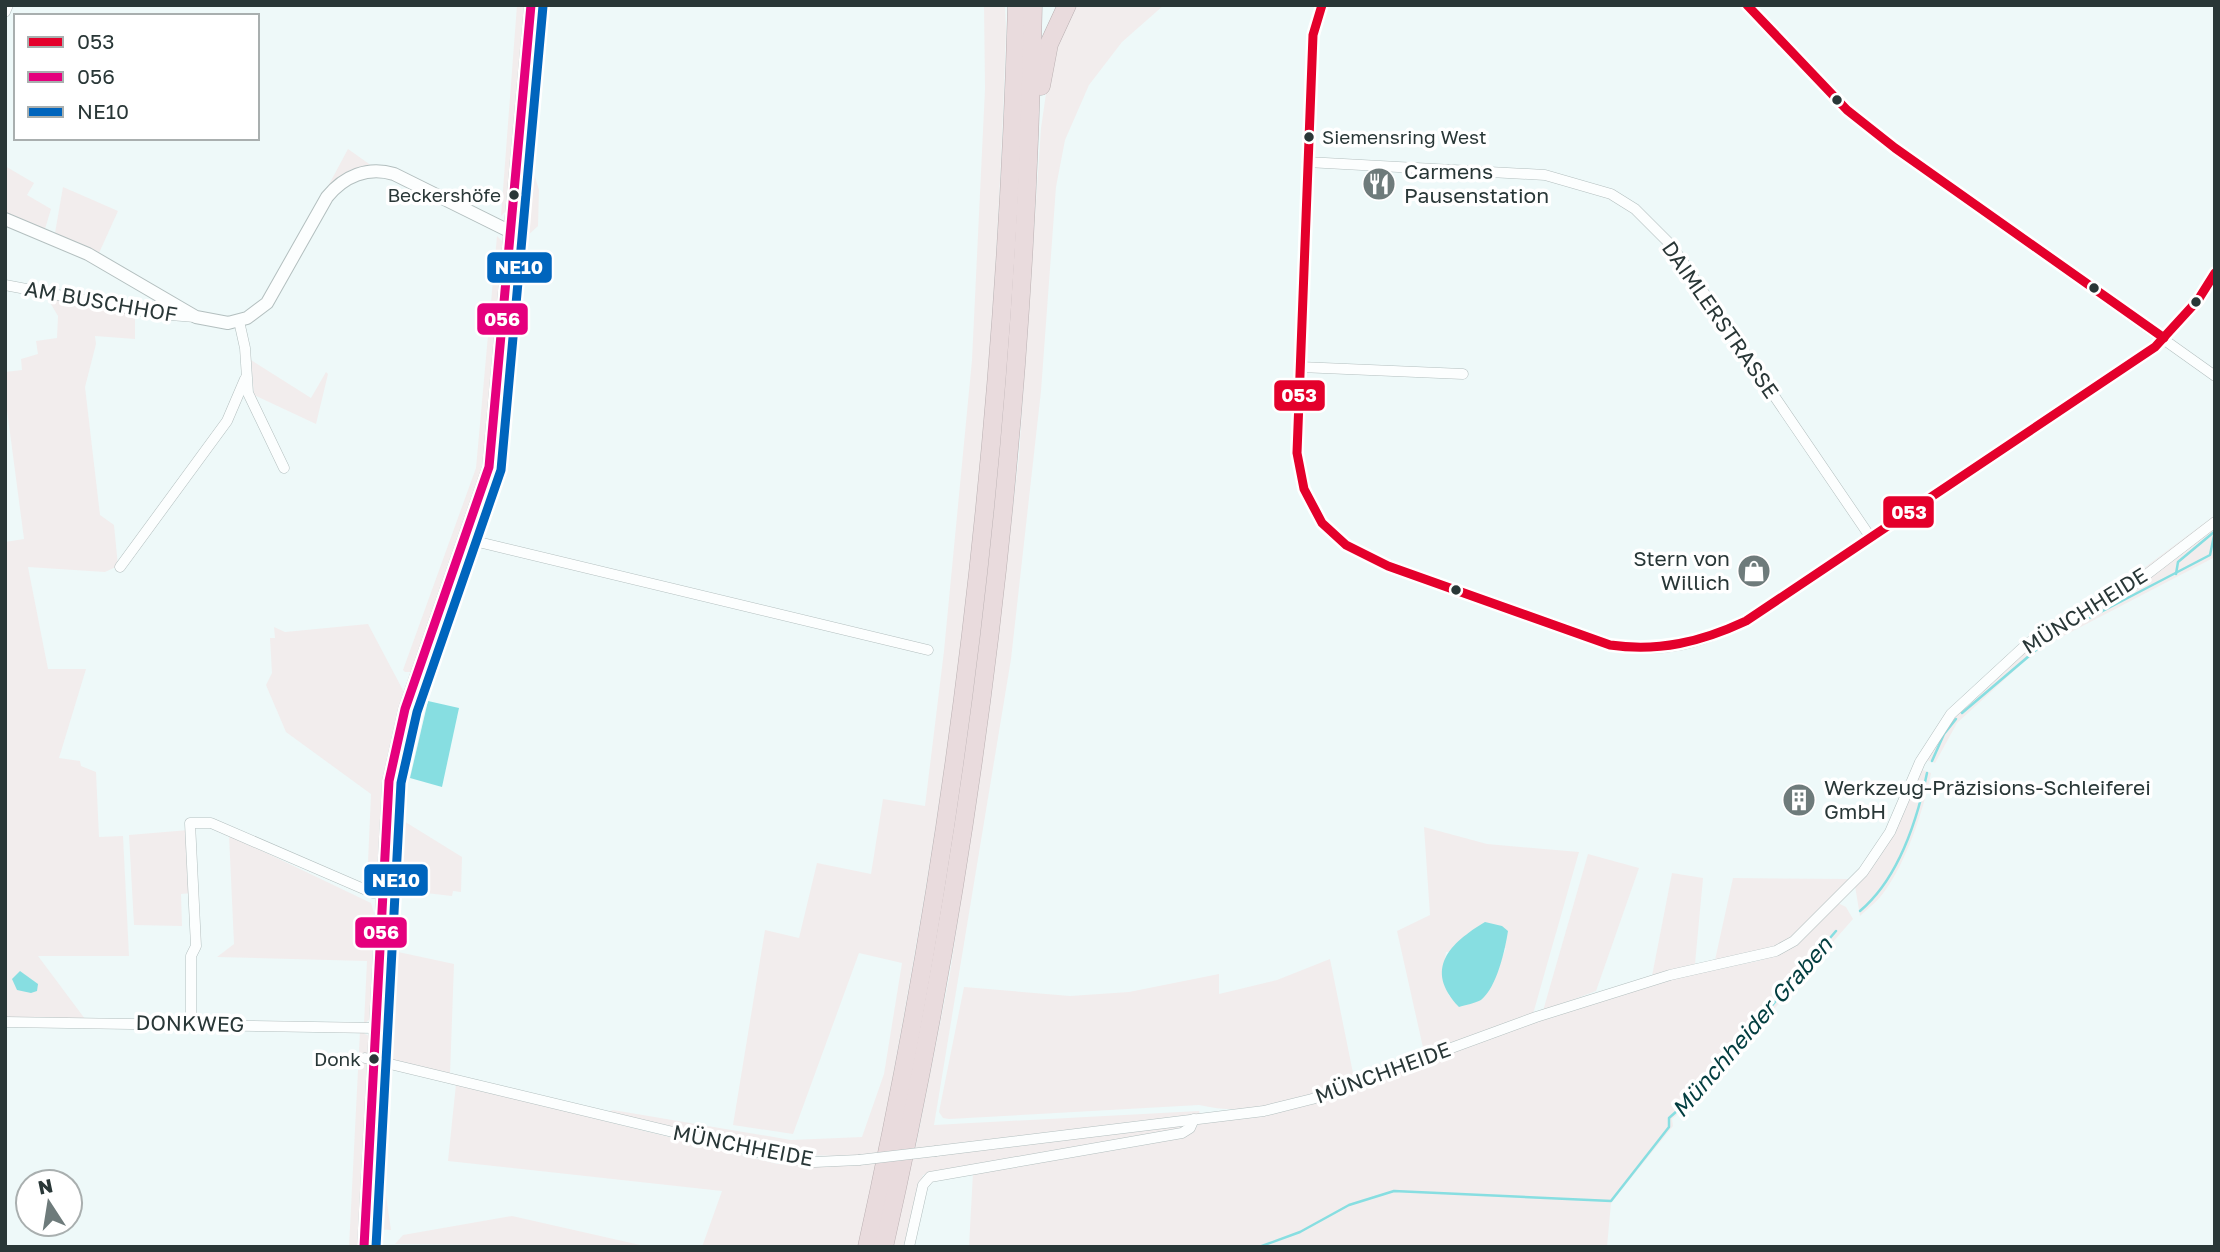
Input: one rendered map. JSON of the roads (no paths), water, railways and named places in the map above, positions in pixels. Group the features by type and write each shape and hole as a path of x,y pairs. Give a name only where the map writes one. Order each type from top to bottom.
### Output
{"highway":[{"path":"1009,5 1008,58 1014,91"},
{"path":"867,1247 921,978 966,684 999,373 1017,5"},
{"path":"884,1247 936,986 981,698 1012,413 1029,144 1033,5"},
{"path":"1029,144 1036,123 1047,50 1067,5"}],"street":[{"path":"5,12 8,5"},
{"path":"364,1247 369,1059 375,1028 388,794 407,704 483,490 491,453 531,5"},
{"path":"1322,5 1313,35 1307,162 1297,453 1304,489 1322,523 1346,545 1388,566 1610,645 1647,650 1707,640 1746,621 2125,369 2164,338 2197,300 2215,273"},
{"path":"1747,5 1847,110 1895,148 2215,376"},
{"name":"DAIMLERSTRASSE","path":"1307,162 1545,175 1611,194 1635,209 1672,246 1871,538"},
{"path":"5,219 94,257 196,317 220,323 239,321 254,314 269,300 327,197 344,180 358,174 378,171 394,174 511,232"},
{"name":"AM BUSCHHOF","path":"5,285 158,314 196,317"},
{"path":"239,321 245,353 245,379 257,416 284,468"},
{"path":"1300,367 1463,374"},
{"path":"120,567 227,421 245,379"},
{"name":"MÜNCHHEIDE","path":"369,1059 777,1157 815,1162 859,1160 1264,1111 1312,1099 1536,1017 1670,975 1776,951 1794,941 1863,872 1890,832 1920,762 1951,714 2028,643 2133,585 2215,523"},
{"path":"466,540 928,650"},
{"path":"191,1024 191,956 196,946 190,823 211,823 373,893 382,894"},
{"name":"DONKWEG","path":"5,1022 375,1028"},
{"path":"909,1247 923,1185 930,1177 1180,1134 1190,1129 1194,1119"}],"water":[{"path":"428,701 459,708 442,787 410,778"},
{"path":"1485,922 1502,926 1508,931 1499,968 1492,986 1481,1000 1459,1007 1443,981 1445,958 1461,939"},
{"path":"20,971 38,984 37,991 31,993 17,990 12,979"}],"waterway":[{"name":"Münchheider Graben","path":"1962,713 2049,639 2210,555 2215,531"},
{"name":"Münchheider Graben","path":"2176,574 2178,562 2214,532"},
{"name":"Münchheider Graben","path":"1932,761 1944,734 1956,719"},
{"name":"Münchheider Graben","path":"1860,911 1885,883 1904,848 1918,810 1927,773"},
{"name":"Münchheider Graben","path":"1259,1247 1300,1232 1349,1205 1394,1191 1611,1201 1669,1127 1669,1118 1695,1095 1836,931"}],"place":[{"name":"Siemensring West","path":"1309,137"},
{"name":"Carmens Pausenstation","path":"1379,184"},
{"name":"Beckershöfe","path":"514,195"},
{"name":"Stern von Willich","path":"1754,571"},
{"name":"Werkzeug-Präzisions-Schleiferei GmbH","path":"1799,800"},
{"name":"Donk","path":"374,1059"}]}
